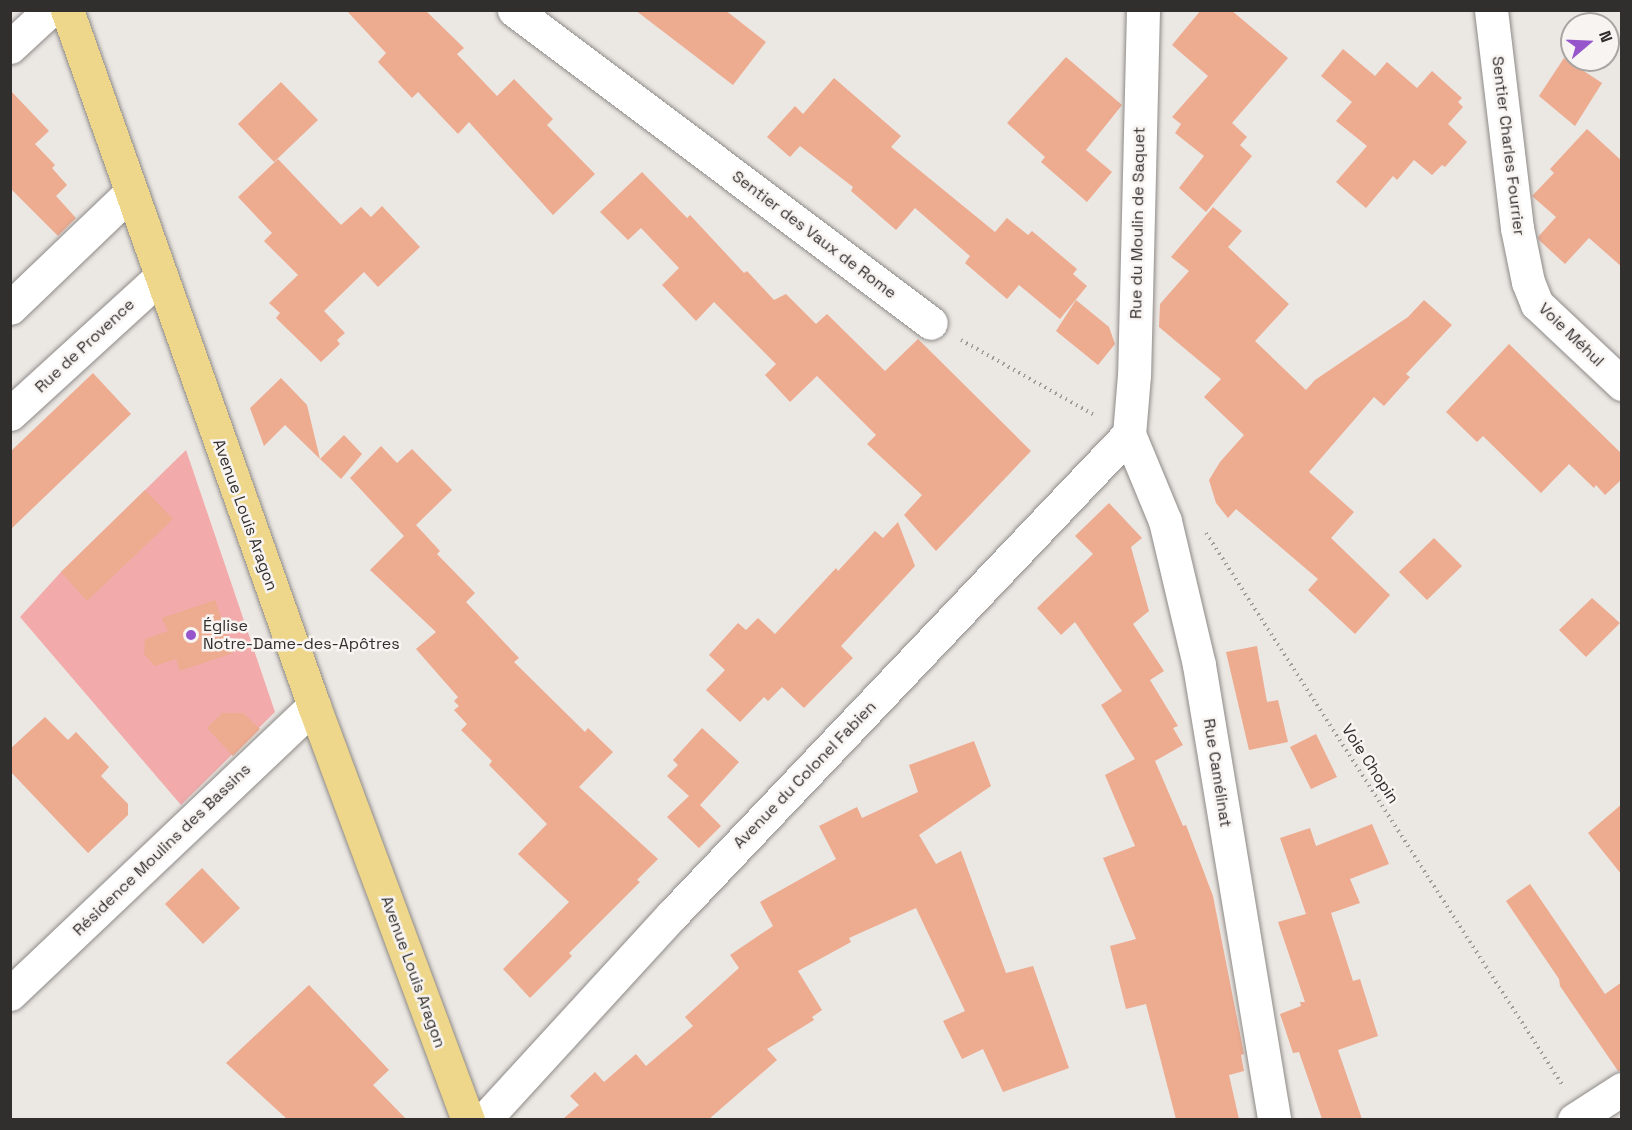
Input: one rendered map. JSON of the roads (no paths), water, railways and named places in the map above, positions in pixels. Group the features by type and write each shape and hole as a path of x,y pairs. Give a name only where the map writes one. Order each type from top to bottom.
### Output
{"main road":[{"name":"Avenue Louis Aragon","path":"67,10 130,193 314,706 468,1119"}],"street":[{"path":"10,47 50,10"},
{"name":"Sentier des Vaux de Rome","path":"514,10 931,323"},
{"name":"Rue du Moulin de Saquet","path":"1129,434 1134,375 1143,10"},
{"name":"Sentier Charles Fourrier","path":"1491,10 1517,228 1528,282"},
{"path":"10,308 130,193"},
{"name":"Rue de Provence","path":"10,414 160,277"},
{"name":"Voie Méhul","path":"1528,282 1537,304 1622,384"},
{"name":"Avenue du Colonel Fabien","path":"484,1119 672,915 1129,434"},
{"name":"Rue Camélinat","path":"1129,434 1165,521 1199,665 1274,1119"},
{"name":"Résidence Moulins des Bassins","path":"10,994 314,706"},
{"path":"1578,1117 1622,1089"}],"place":[{"name":"Église Notre-Dame-des-Apôtres","path":"191,635"}]}
